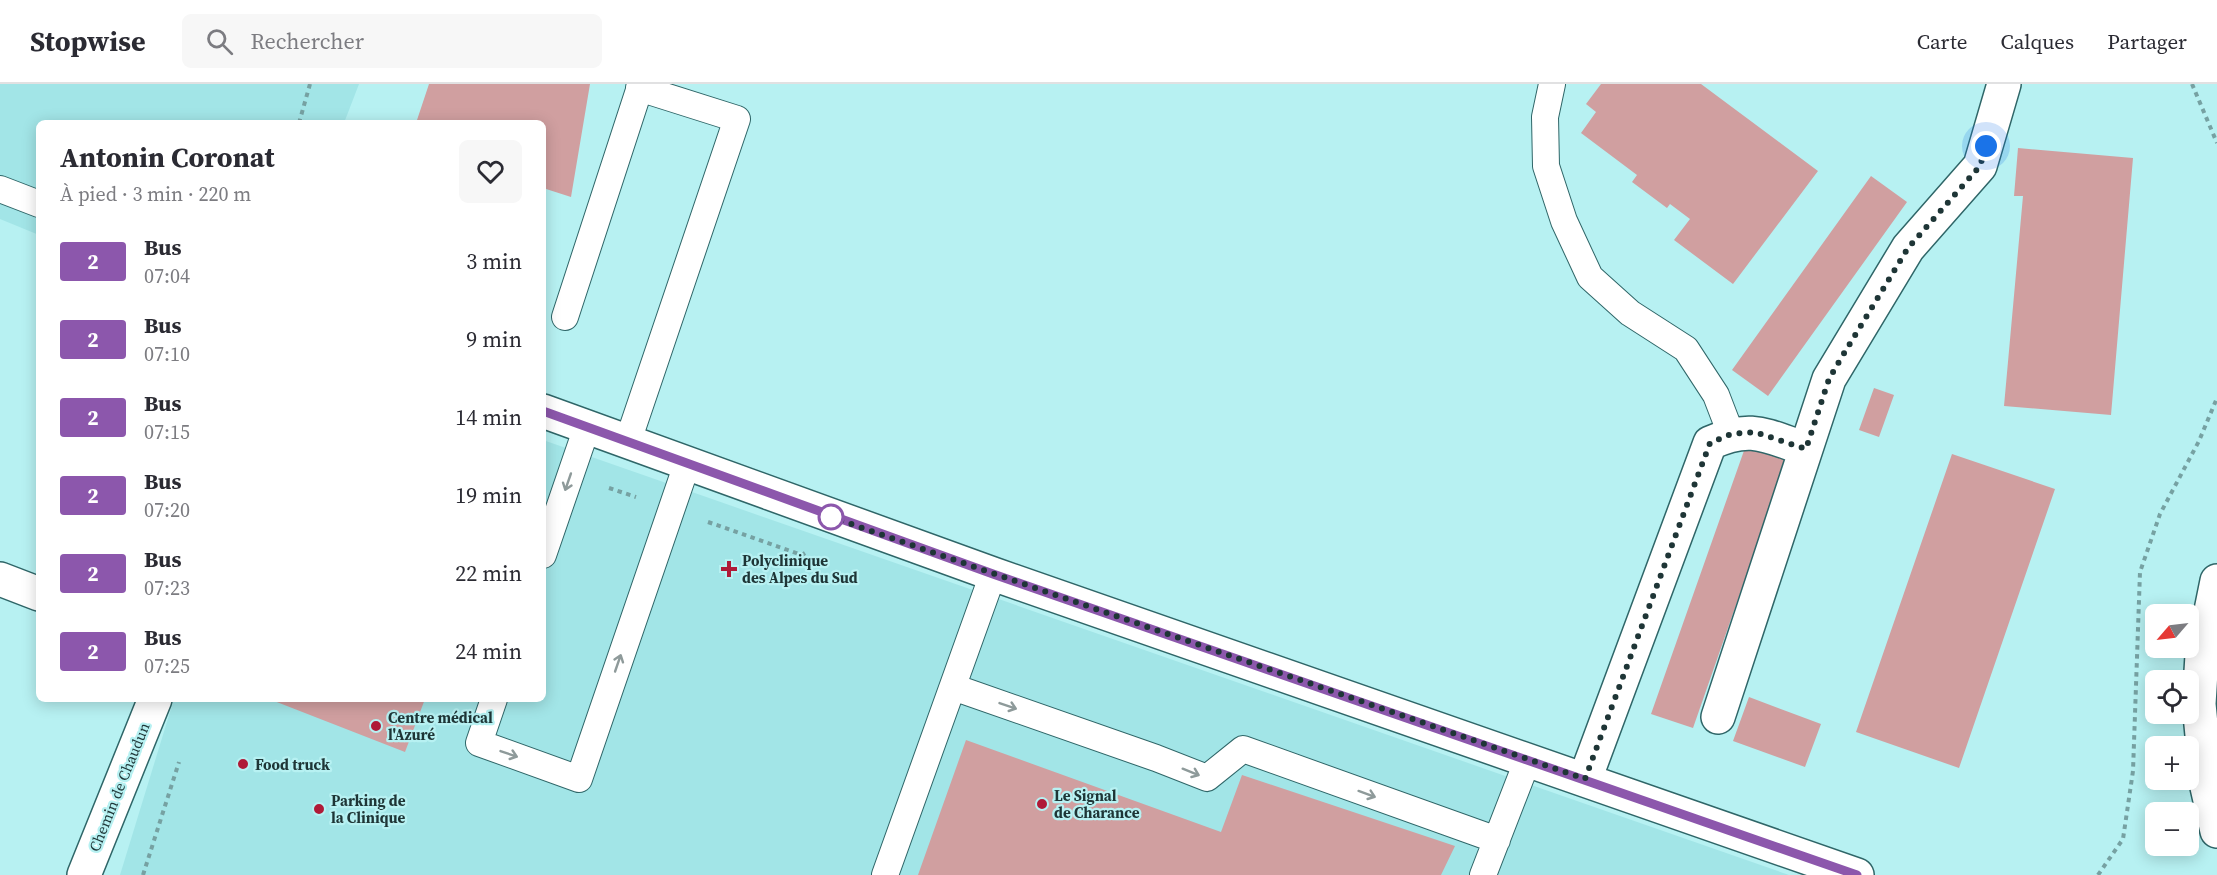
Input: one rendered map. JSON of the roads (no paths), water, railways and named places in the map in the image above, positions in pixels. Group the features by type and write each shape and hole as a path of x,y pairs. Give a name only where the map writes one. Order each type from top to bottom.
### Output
{"street":[{"path":"1718,717 1829,379 1908,248 1980,166 2004,84"},
{"path":"546,412 993,574 1857,875"},
{"path":"1585,779 1710,443 1731,434 1755,432 1806,449"},
{"path":"0,579 36,593"},
{"path":"2217,581 2202,655 2199,704 2207,787 2217,831"},
{"name":"Chemin de Chaudun","path":"84,875 154,702"}],"lane":[{"path":"1552,84 1545,117 1546,166 1564,221 1590,277 1630,313 1686,349 1716,394 1731,434"},
{"path":"565,317 640,86 737,118 628,441"},
{"path":"0,189 36,203"},
{"path":"546,546 587,427"},
{"path":"493,702 479,743 579,778 687,464"},
{"path":"885,875 993,574"},
{"path":"953,687 1207,778 1243,749 1497,840"},
{"path":"1483,875 1528,759"}],"place":[{"name":"Polyclinique des Alpes du Sud","path":"729,569"},
{"name":"Centre médical l'Azuré","path":"376,726"},
{"name":"Food truck","path":"243,764"},
{"name":"Le Signal de Charance","path":"1042,804"},
{"name":"Parking de la Clinique","path":"319,809"}]}
